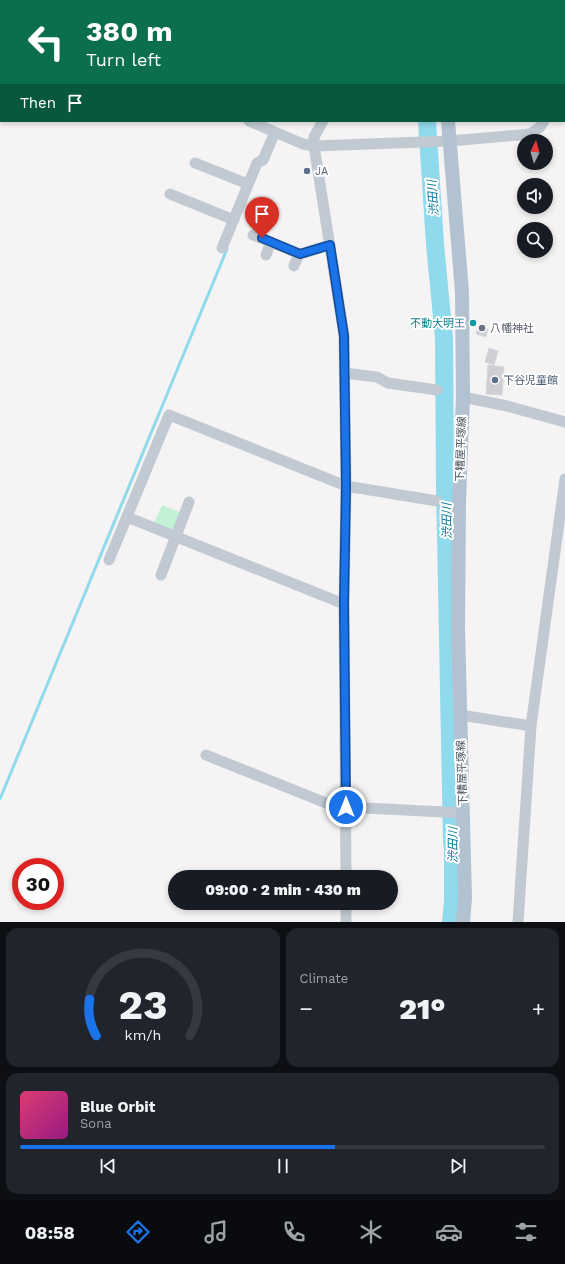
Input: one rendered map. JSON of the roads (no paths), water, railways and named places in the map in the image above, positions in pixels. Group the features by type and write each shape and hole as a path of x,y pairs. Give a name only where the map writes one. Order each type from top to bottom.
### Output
{"main road":[{"name":"下糟屋平塚線","path":"448,122 445,141 462,292 463,397 459,501 458,628 465,898 464,922"}],"street":[{"path":"251,122 303,144 314,146 445,141 530,134 540,127 543,122"},
{"path":"322,122 314,137 314,146 344,336 346,486 344,604 346,870"},
{"path":"222,248 256,163 263,160 275,132"},
{"path":"196,163 248,184"},
{"path":"170,194 234,220"},
{"path":"253,235 299,254 330,245"},
{"path":"266,255 271,242"},
{"path":"294,266 299,254"},
{"path":"344,373 377,377 388,383 437,390"},
{"path":"463,397 506,406 565,422"},
{"path":"109,560 169,415 346,486 437,502"},
{"path":"518,922 531,726 565,479"},
{"path":"161,575 189,502"},
{"path":"127,517 344,604"},
{"path":"460,715 531,726"},
{"path":"206,755 331,804 346,807 463,813"},
{"path":"346,910 346,922"}],"waterway":[{"name":"渋田川","path":"427,122 435,244 444,338 445,485 453,849 453,901 451,922"},
{"path":"0,799 227,249"}],"place":[{"name":"JA","path":"307,171"},
{"name":"不動大明王","path":"473,323"},
{"name":"八幡神社","path":"482,328"},
{"name":"下谷児童館","path":"495,380"}]}
